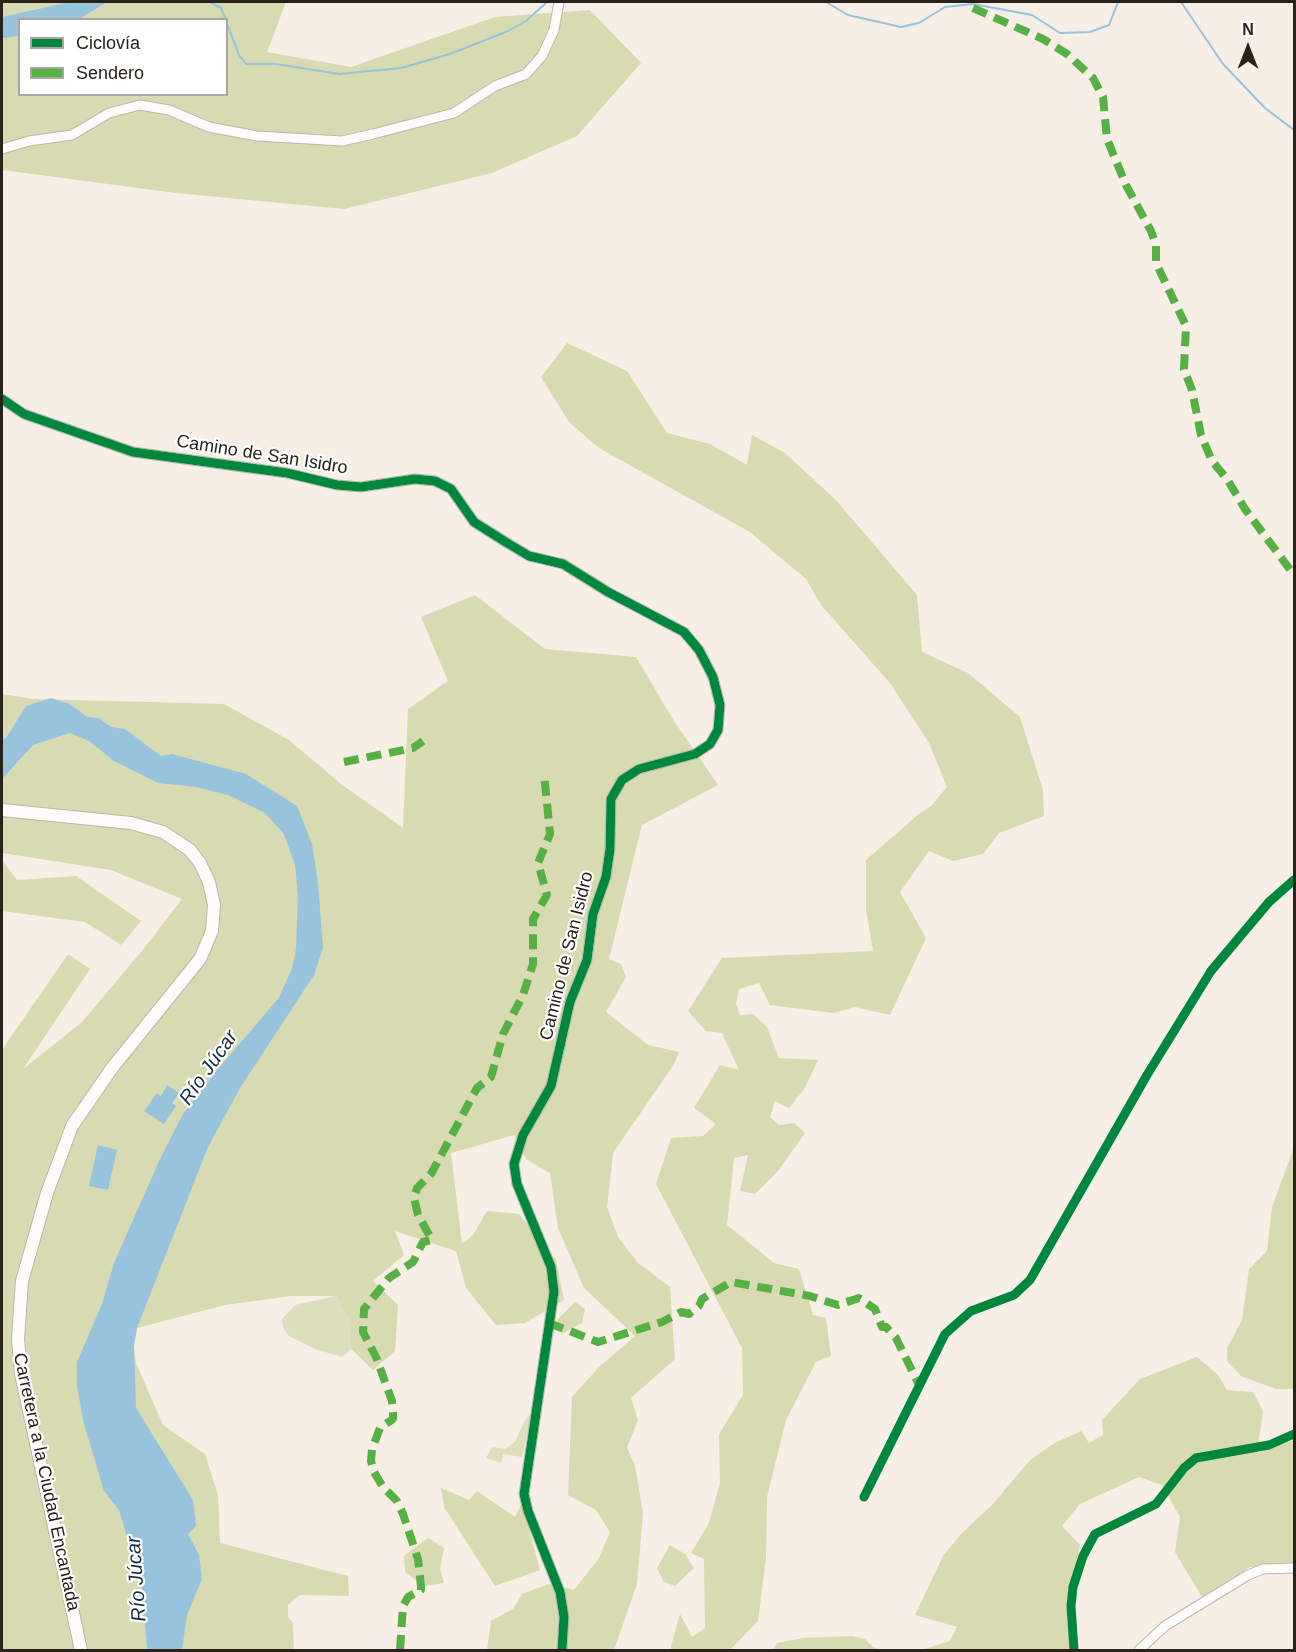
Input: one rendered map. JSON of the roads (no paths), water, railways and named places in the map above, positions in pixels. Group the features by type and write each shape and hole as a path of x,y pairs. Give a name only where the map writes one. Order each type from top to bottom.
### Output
{"main road":[{"name":"Carretera a la Ciudad Encantada","path":"2,810 131,823 163,832 190,850 200,863 210,882 214,905 212,931 200,959 106,1075 72,1126 47,1193 22,1281 18,1339 21,1374 81,1650"}],"street":[{"path":"2,150 29,141 72,135 109,112 140,105 169,110 209,127 257,136 342,141 454,113 495,86 526,74 542,56 554,30 559,2"},
{"name":"Camino de San Isidro","path":"2,399 24,414 133,452 287,473 337,485 361,487 415,479 435,481 451,489 474,522 504,541 529,556 563,564 608,592 684,632 699,650 713,676 720,705 718,730 710,744 695,754 639,770 622,780 611,799 610,849 606,877 593,914 588,960 570,1002 551,1086 523,1135 514,1164 517,1184 551,1267 554,1292 524,1494 528,1511 560,1592 564,1617 562,1650"},
{"path":"1139,1650 1165,1626 1248,1575 1263,1569 1294,1568"}],"water":[{"path":"70,2 107,2 81,18 18,18 18,36 2,38 2,17"},
{"path":"51,698 70,704 87,717 99,718 111,727 125,729 161,756 172,754 246,774 297,806 312,844 318,882 323,948 314,975 240,1088 208,1147 137,1328 134,1346 136,1408 193,1500 196,1526 188,1534 199,1555 202,1579 187,1615 182,1650 147,1650 142,1586 119,1510 104,1491 84,1424 77,1387 77,1362 102,1304 114,1263 160,1159 183,1114 217,1070 278,999 292,969 296,949 298,895 295,865 284,834 265,813 228,795 196,787 158,783 114,761 89,741 70,733 33,745 2,779 2,740 6,738 26,706"},
{"path":"167,1085 179,1093 172,1103 176,1106 164,1124 144,1111 157,1093 161,1096"},
{"path":"98,1145 117,1150 108,1190 89,1186"}],"waterway":[{"path":"210,2 221,8 225,18"},
{"path":"228,26 239,55 246,64 276,64 339,74 401,68 450,54 508,31 526,21 547,2"},
{"path":"826,2 848,15 901,27 919,23 945,7 973,4 1032,15 1060,33 1090,32 1109,25 1118,2"},
{"path":"1181,2 1223,64 1265,108 1294,130"}],"water label":[{"name":"Río Júcar","path":"209,1068"},
{"name":"Río Júcar","path":"137,1579"}]}
